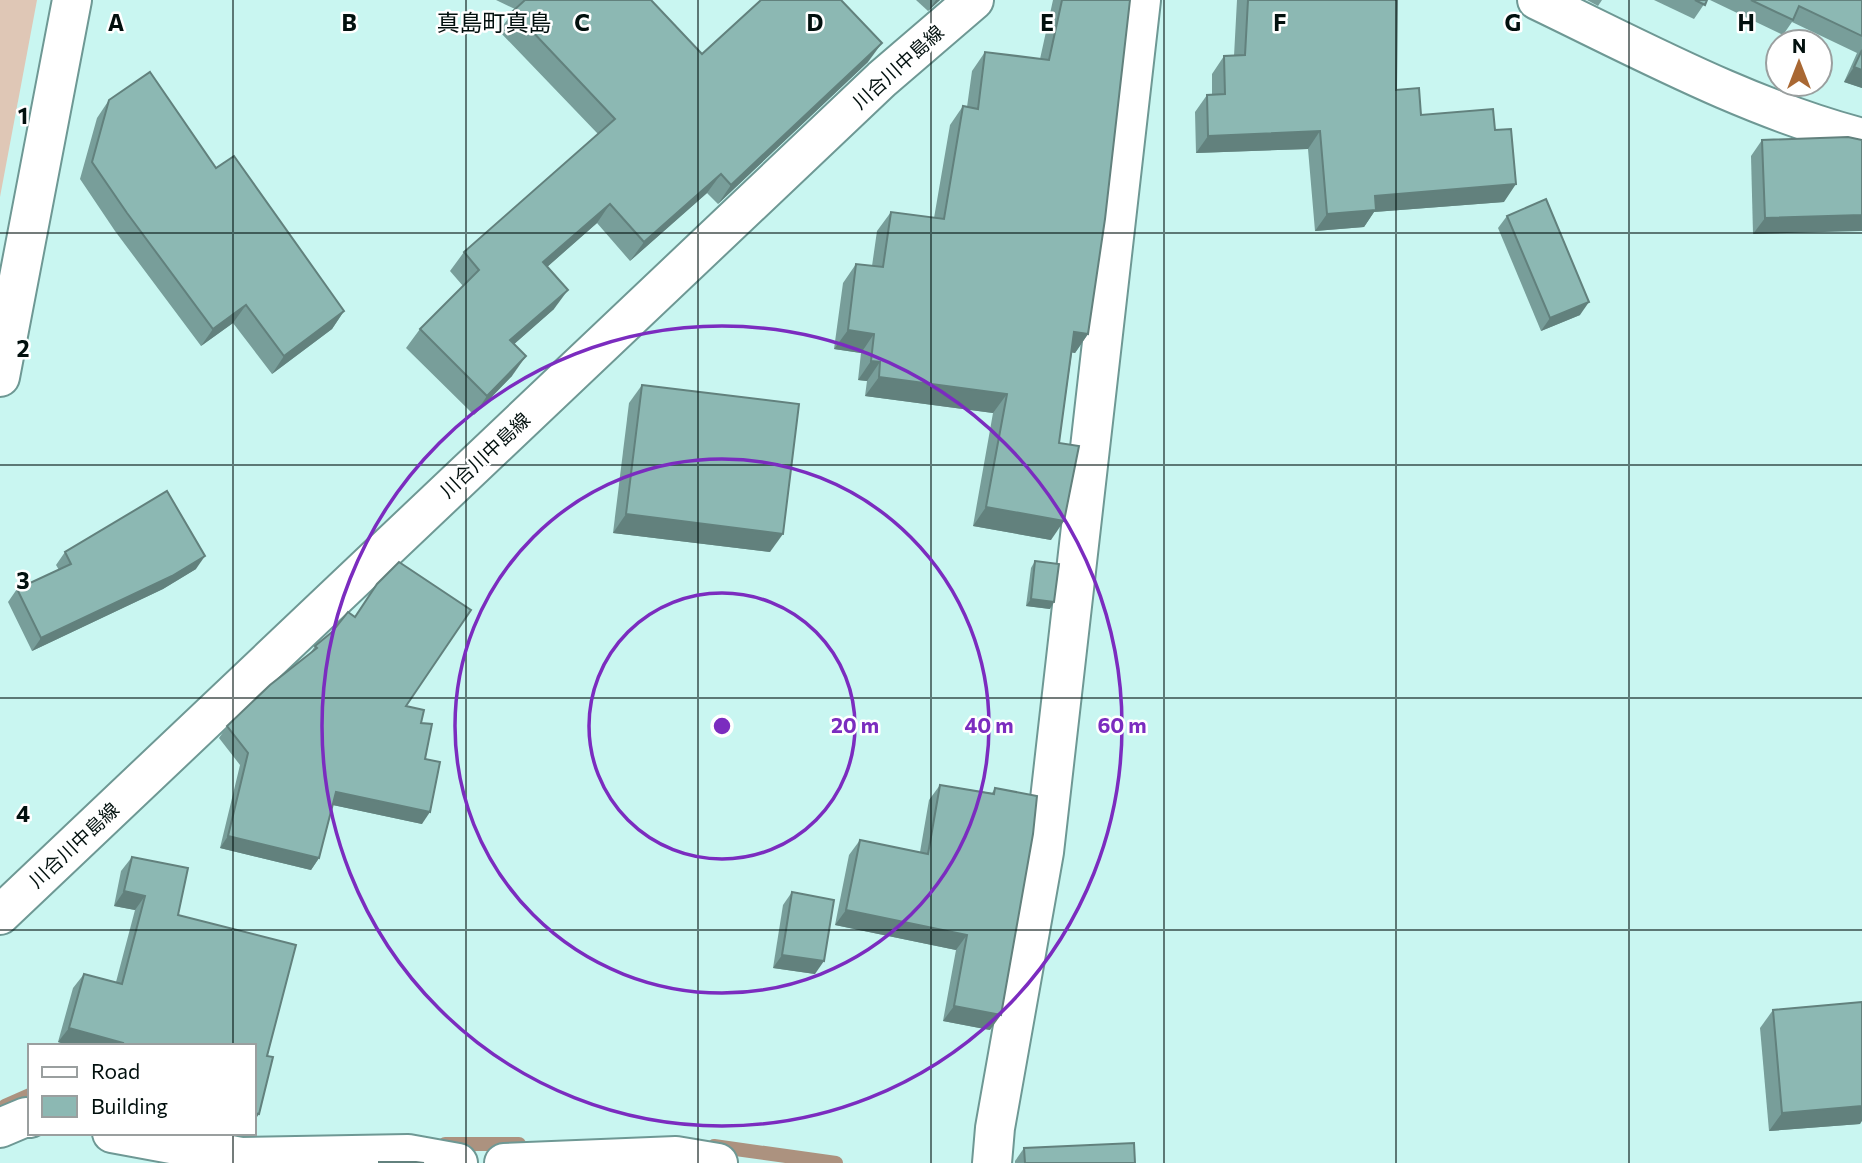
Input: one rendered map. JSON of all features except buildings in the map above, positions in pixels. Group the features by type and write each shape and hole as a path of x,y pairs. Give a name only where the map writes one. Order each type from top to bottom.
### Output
{"street":[{"path":"0,377 72,0"},
{"name":"川合川中島線","path":"0,915 882,79 974,0"},
{"path":"992,1163 995,1128 1044,852 1142,0"},
{"path":"1537,0 1683,71 1762,105 1862,138"},
{"path":"0,1128 28,1118"},
{"path":"123,1135 241,1157 408,1154 458,1163"},
{"path":"504,1163 676,1156 718,1163"}],"shaded area":[{"path":"0,0 37,0 0,197"}],"waterway":[{"path":"5,1106 28,1096"},
{"path":"445,1144 519,1144"},
{"path":"714,1146 836,1163"}],"district":[{"name":"真島町真島","path":"494,23"}]}
